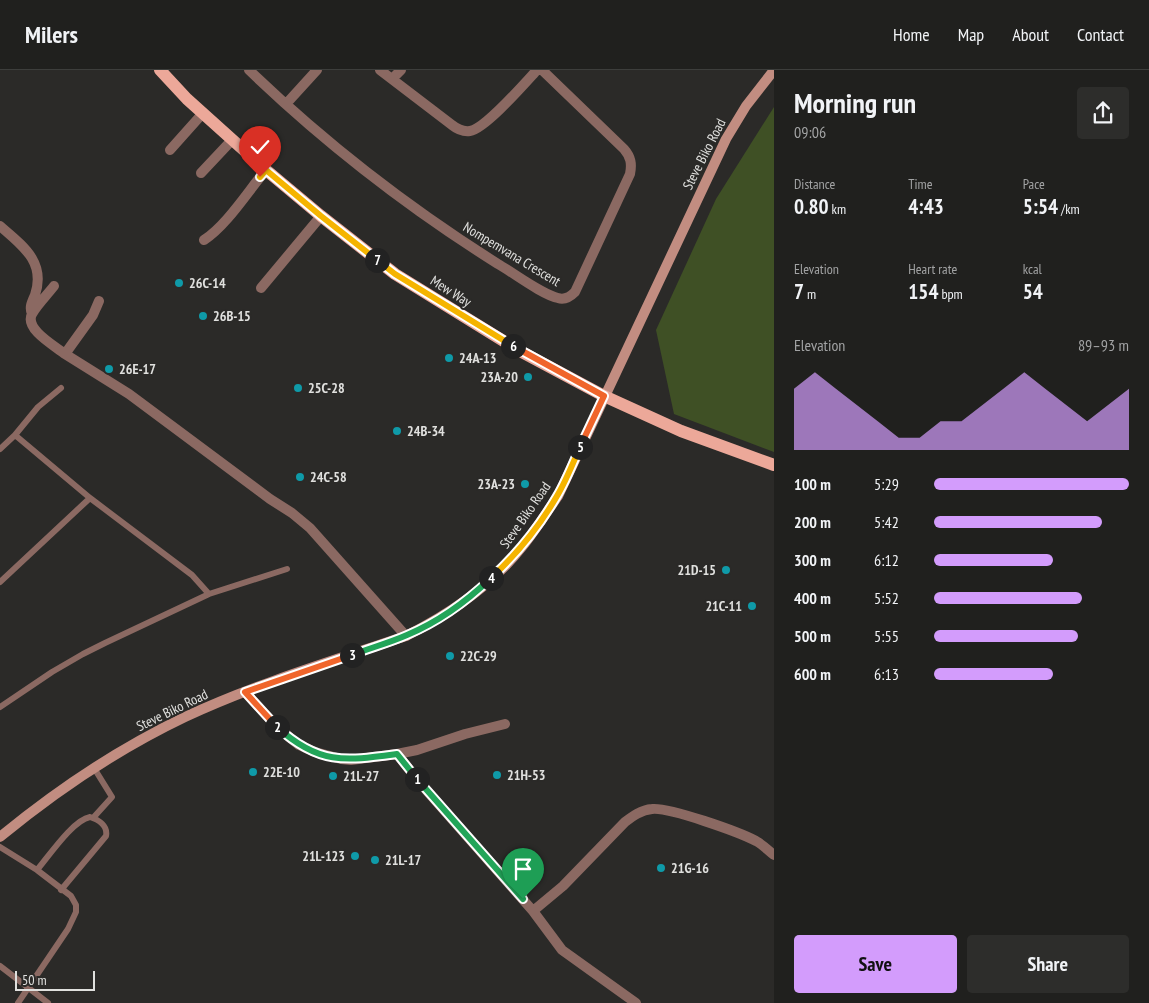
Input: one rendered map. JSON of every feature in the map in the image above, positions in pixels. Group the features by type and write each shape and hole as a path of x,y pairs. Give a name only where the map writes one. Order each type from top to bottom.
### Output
{"main road":[{"name":"Mew Way","path":"160,70 203,114 266,170 395,274 518,350 604,396 681,431 774,465"}],"street":[{"name":"Nompemvana Crescent","path":"249,70 352,160 425,216 533,286 562,299 575,292 630,174 631,162 624,149 542,70"},
{"path":"286,104 317,70"},
{"path":"380,70 452,125 458,129 471,131 484,125 537,70"},
{"path":"392,79 401,70"},
{"name":"Steve Biko Road","path":"0,837 34,809 94,768 161,729 245,692 406,636 464,602 510,560 522,547 558,496 604,396 616,375 657,282 726,139 746,106 774,70"},
{"path":"170,150 203,114"},
{"path":"201,173 232,140"},
{"path":"204,240 213,233 237,206 266,170"},
{"path":"262,288 321,216"},
{"path":"0,226 24,248 36,265 38,283 30,307 32,314"},
{"path":"54,286 32,314 30,320 32,328 65,354 129,394 270,499 292,513 310,528 336,556 406,636"},
{"path":"65,354 93,315 99,302"},
{"path":"245,692 278,728 290,738 307,749 341,759 351,760 417,750 465,734 505,724"},
{"path":"397,754 420,783 533,911 566,954 636,1003"},
{"path":"533,911 563,886 624,822 635,815 651,809 664,809 735,832 759,843 774,855"}],"lane":[{"path":"0,449 15,435 38,407 61,388"},
{"path":"15,435 90,498 192,576 209,594"},
{"path":"0,582 90,498"},
{"path":"0,707 83,654 209,594 287,569"},
{"path":"93,818 112,797 94,768"},
{"path":"37,870 70,830 85,818 93,818 104,826 107,832 106,836 61,890"},
{"path":"0,847 37,870 61,890 72,896 76,904 76,912 68,929 18,1003"},
{"path":"0,966 48,1003"}],"green space":[{"path":"774,107 774,452 674,414 656,330 716,199"}],"place":[{"name":"26C-14","path":"179,283"},
{"name":"26B-15","path":"203,316"},
{"name":"24A-13","path":"449,358"},
{"name":"26E-17","path":"109,369"},
{"name":"23A-20","path":"528,377"},
{"name":"25C-28","path":"298,388"},
{"name":"24B-34","path":"397,431"},
{"name":"24C-58","path":"300,477"},
{"name":"23A-23","path":"525,484"},
{"name":"21D-15","path":"726,570"},
{"name":"21C-11","path":"752,606"},
{"name":"22C-29","path":"450,656"},
{"name":"22E-10","path":"253,772"},
{"name":"21H-53","path":"497,775"},
{"name":"21L-27","path":"333,776"},
{"name":"21L-123","path":"355,856"},
{"name":"21L-17","path":"375,860"},
{"name":"21G-16","path":"661,868"}],"route":[{"path":"260,177 266,170 395,274 518,350 604,396 558,496 522,547 475,593 443,616 406,636 245,692 278,728 307,749 332,758 351,760 397,754 420,783 523,899"}]}
